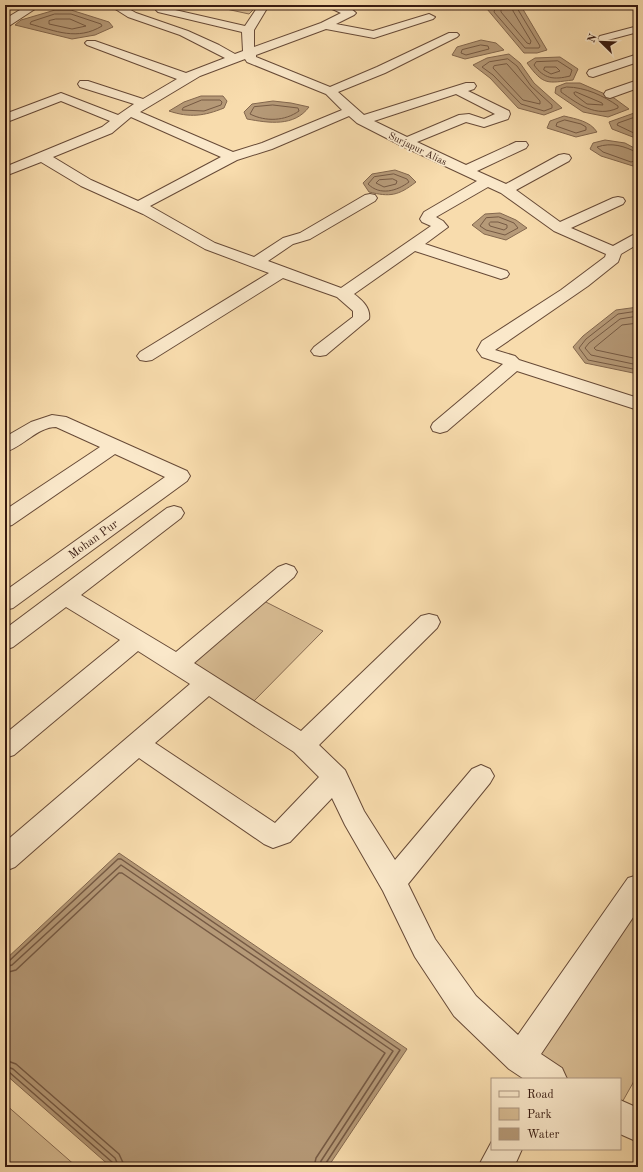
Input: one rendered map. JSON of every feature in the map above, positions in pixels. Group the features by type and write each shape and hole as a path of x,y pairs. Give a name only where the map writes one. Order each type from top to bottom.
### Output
{"street":[{"path":"5,24 36,5"},
{"path":"114,5 132,15 198,39 234,58"},
{"path":"250,54 248,30 264,5"},
{"path":"91,43 188,71 203,70 234,58 250,54 325,25 350,13 339,6"},
{"path":"162,10 248,30"},
{"path":"325,25 374,35 429,17"},
{"path":"604,38 638,29"},
{"path":"330,91 381,70 453,35"},
{"name":"Surjapur Alias","path":"250,54 251,59 330,91 350,111 362,120 506,190 559,228 614,252"},
{"path":"593,73 638,58"},
{"path":"5,172 107,130 124,116 188,71"},
{"path":"84,84 143,103"},
{"path":"362,120 475,84"},
{"path":"610,94 638,84"},
{"path":"405,142 464,118 484,123 503,116 504,114 457,90"},
{"path":"9,115 61,97 124,116 232,157"},
{"path":"138,207 232,157 267,146 350,111"},
{"path":"465,171 521,145"},
{"path":"42,157 86,183 138,207 210,246 343,294 360,309 363,314 361,319 320,351"},
{"path":"506,190 564,158"},
{"path":"343,294 440,228 440,226 426,217 488,181"},
{"path":"255,263 288,241 305,236 370,198"},
{"path":"559,228 618,201"},
{"path":"638,238 614,252 612,259 564,297 544,308 488,345 486,348 488,353 509,360 512,364 638,404"},
{"path":"414,246 500,274"},
{"path":"146,356 281,272"},
{"path":"440,427 512,366 512,364"},
{"path":"5,446 44,422 52,420 59,421 114,446"},
{"path":"5,520 114,446"},
{"name":"Mohan Pur","path":"5,602 180,476 114,446"},
{"path":"5,641 174,513"},
{"path":"177,664 286,572"},
{"path":"65,596 177,664 303,745 336,777 354,817 393,882 425,948 465,1006 520,1058 548,1078"},
{"path":"303,745 428,622"},
{"path":"5,748 136,640"},
{"path":"5,859 207,684"},
{"path":"137,744 273,836 281,834 336,777"},
{"path":"393,882 481,776"},
{"path":"520,1058 638,887"},
{"path":"621,1117 638,1126"},
{"path":"495,1167 505,1150"}],"green space":[{"path":"208,5 258,5 249,14"},
{"path":"258,598 323,631 253,702 190,661"},
{"path":"638,899 638,1074 621,1104 621,1078 567,1078 536,1061"},
{"path":"5,1104 77,1167 5,1167"}],"water":[{"path":"493,6 521,6 547,50 537,53 524,53 487,9"},
{"path":"55,10 71,10 109,22 113,27 95,35 72,39 15,25 21,20"},
{"path":"481,40 496,43 504,50 465,59 452,55 457,47"},
{"path":"509,54 520,63 534,83 562,108 544,115 518,108 490,78 473,65 487,58"},
{"path":"560,57 578,69 573,80 557,82 547,81 538,76 527,63 535,58"},
{"path":"566,83 580,83 614,98 629,109 608,117 583,112 555,93 556,87"},
{"path":"201,96 223,96 227,101 224,108 210,113 184,115 169,111 184,102"},
{"path":"273,101 309,107 296,118 289,121 264,122 247,119 244,112 252,104"},
{"path":"637,112 638,139 612,129 609,122"},
{"path":"564,116 578,119 587,123 597,132 576,137 547,128 550,121"},
{"path":"605,140 625,143 638,150 638,163 633,166 601,156 590,149 593,143"},
{"path":"395,170 409,175 416,182 399,193 388,195 369,192 363,183 372,174"},
{"path":"500,213 516,220 527,228 506,240 484,234 472,225 485,214"},
{"path":"638,307 638,374 585,363 573,347 583,336 616,310"},
{"path":"119,853 407,1049 328,1167 111,1167 5,1074 5,960"}]}
